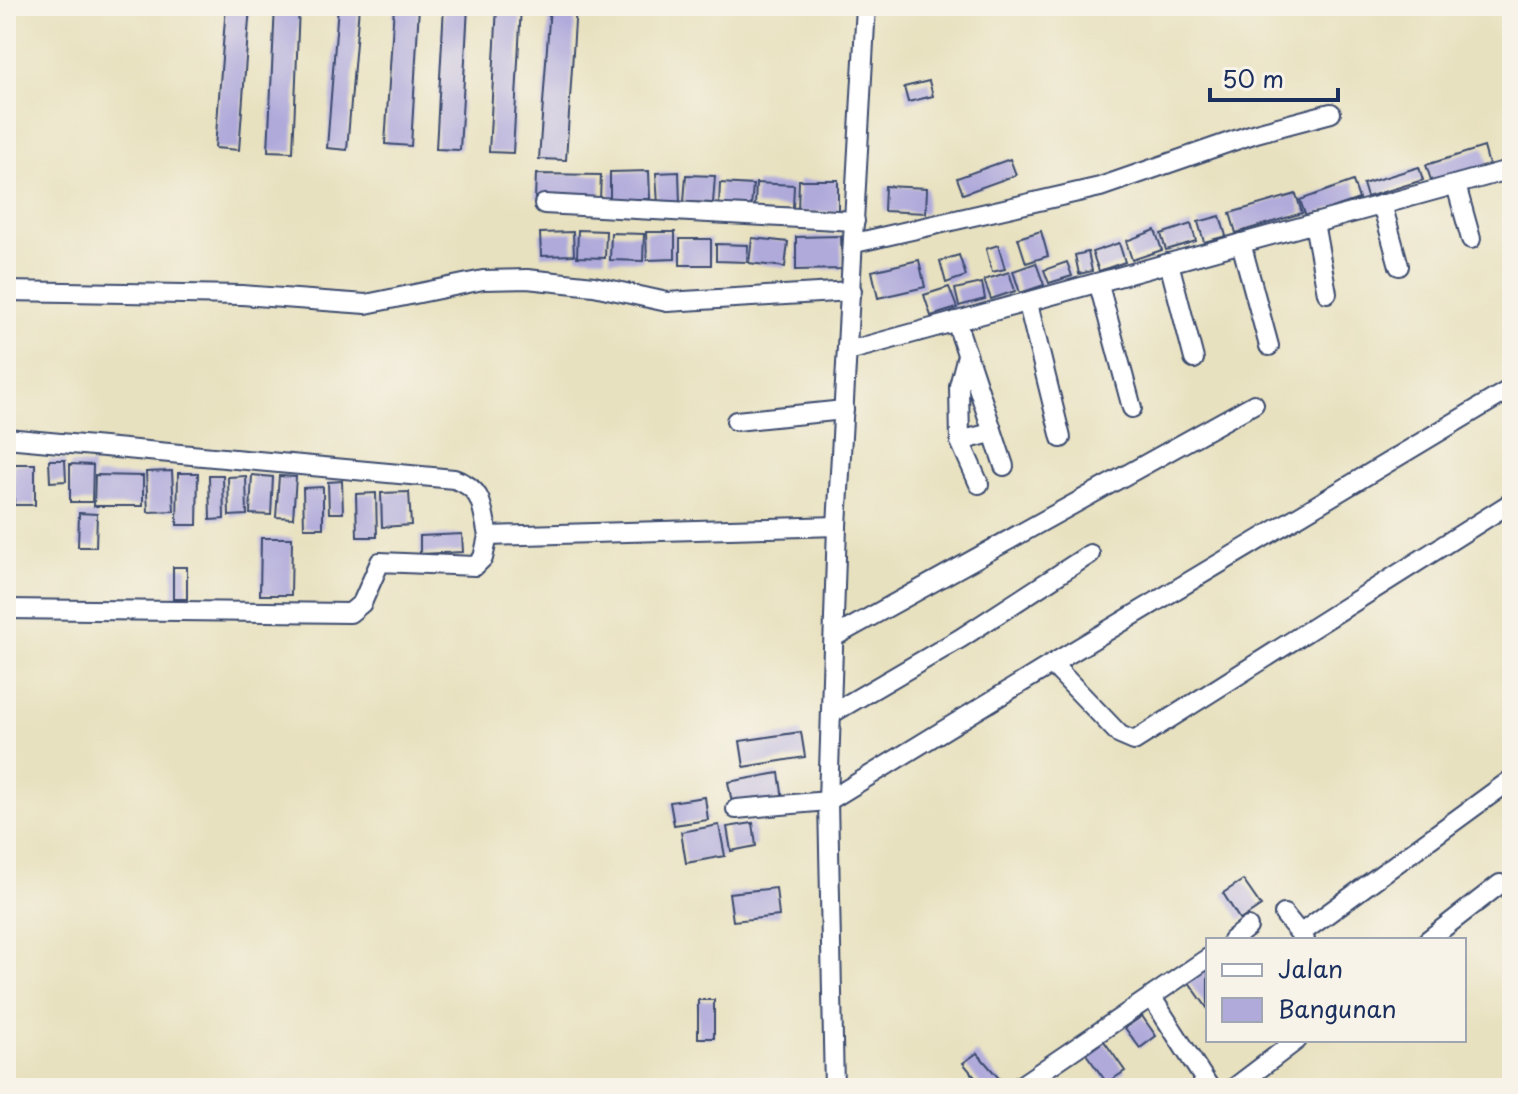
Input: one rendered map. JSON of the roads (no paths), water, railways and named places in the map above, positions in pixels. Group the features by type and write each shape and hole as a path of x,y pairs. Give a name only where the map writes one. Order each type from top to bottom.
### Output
{"street":[{"path":"834,1088 828,801 837,526 866,6"},
{"path":"855,243 1100,187 1256,133 1331,113"},
{"path":"848,351 1099,285 1512,169"},
{"path":"1456,185 1471,239"},
{"path":"544,204 855,221"},
{"path":"1382,204 1399,266"},
{"path":"1314,223 1327,293"},
{"path":"1241,243 1269,346"},
{"path":"1169,263 1194,359"},
{"path":"6,291 242,295 366,304 483,280 527,279 594,286 667,302 852,291"},
{"path":"1099,285 1132,408"},
{"path":"1028,304 1061,438"},
{"path":"956,321 966,359 983,398 991,433 1004,466"},
{"path":"966,359 959,386 960,441 979,484"},
{"path":"736,809 828,801 1512,388"},
{"path":"834,637 1254,404"},
{"path":"736,421 844,410"},
{"path":"960,441 991,433"},
{"path":"6,438 454,479 475,488 480,496 488,536 483,558 475,566 380,562 362,603 350,613 6,609"},
{"path":"1052,664 1120,735 1134,741 1512,502"},
{"path":"488,536 837,526"},
{"path":"831,714 961,638 1090,554"},
{"path":"1284,914 1303,937 1512,779"},
{"path":"1431,938 1500,884"},
{"path":"1234,938 1248,927"},
{"path":"1017,1088 1206,959"},
{"path":"1156,1004 1210,1088"},
{"path":"1234,1088 1294,1042"}]}
